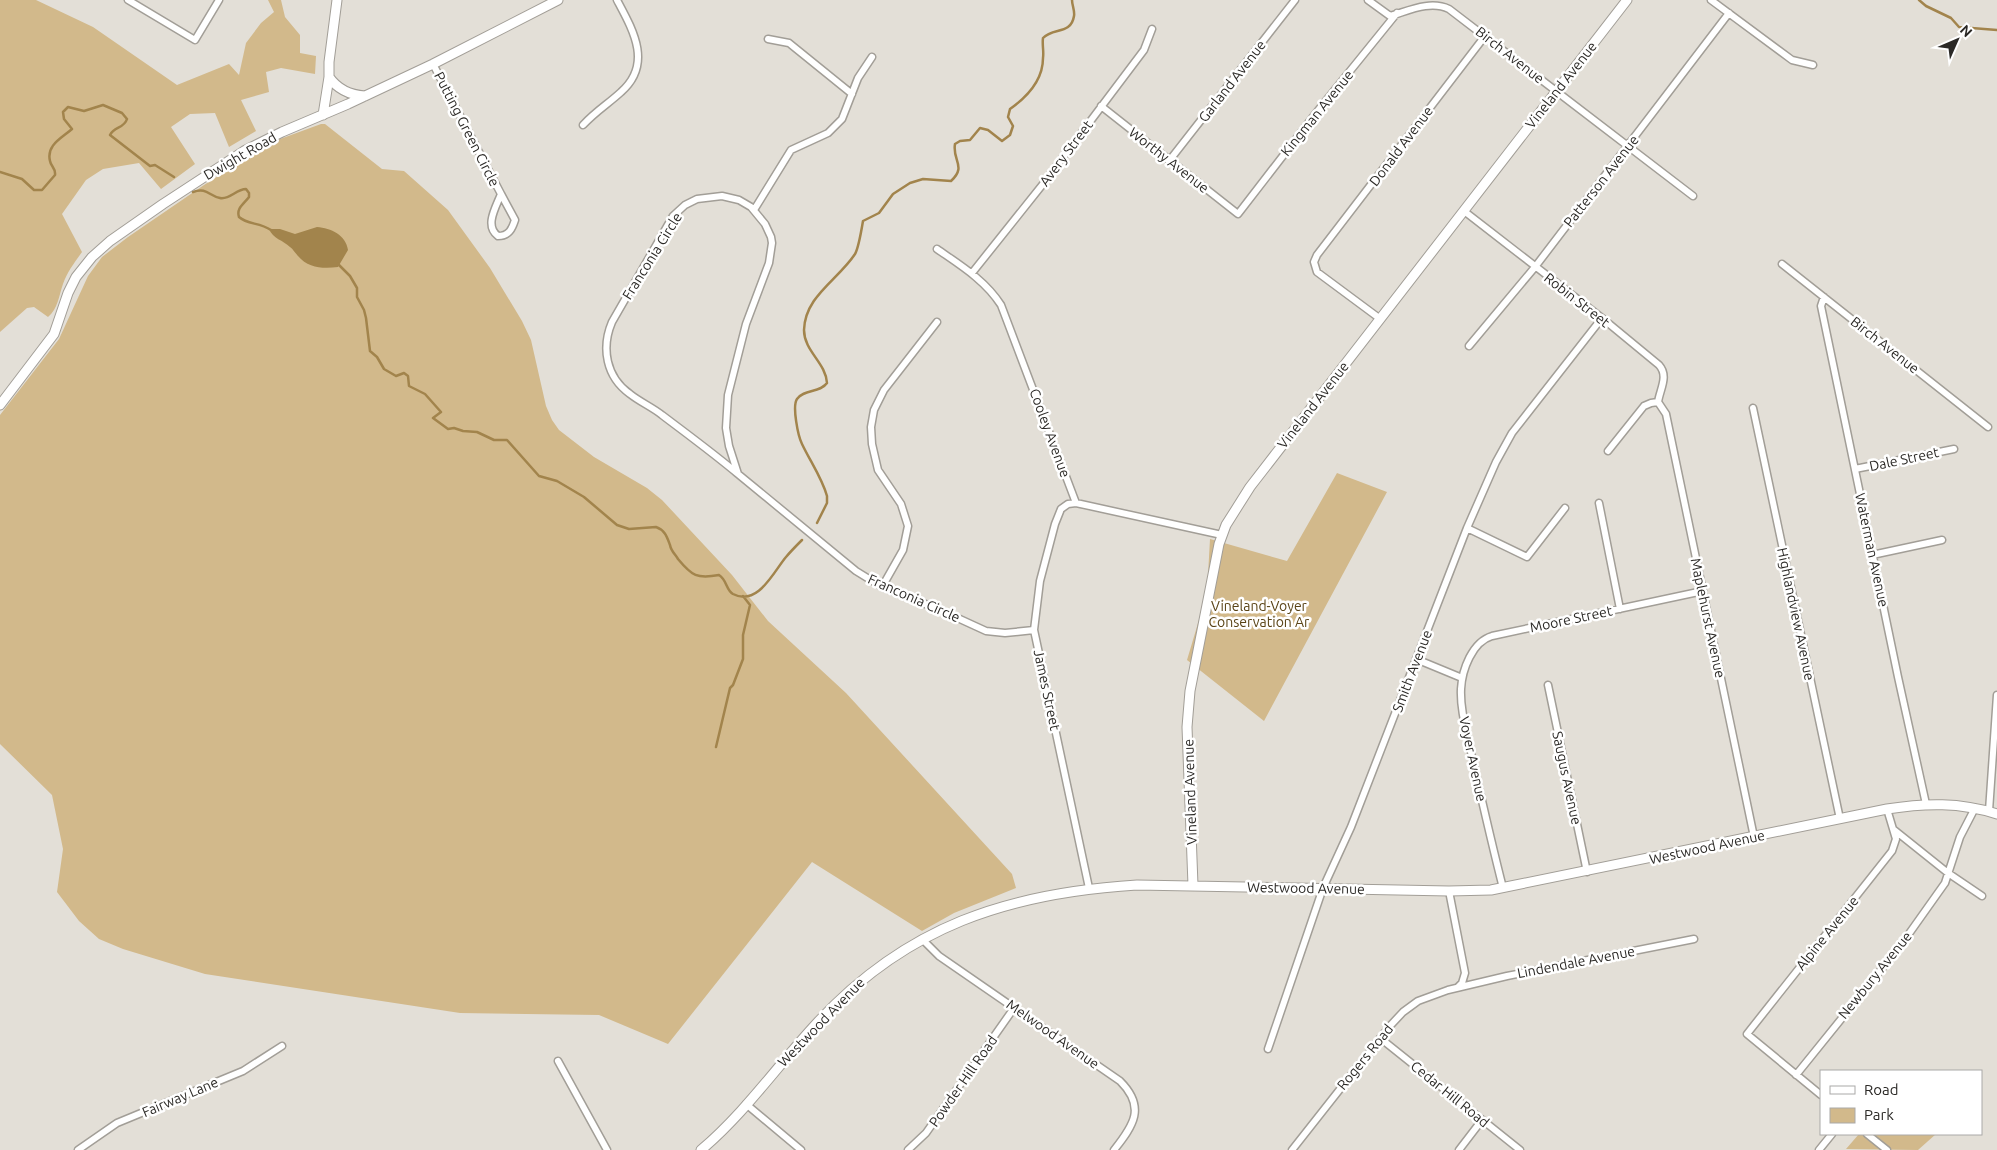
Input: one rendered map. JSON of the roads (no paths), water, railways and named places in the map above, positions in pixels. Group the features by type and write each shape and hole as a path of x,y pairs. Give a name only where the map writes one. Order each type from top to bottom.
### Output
{"street":[{"path":"128,0 195,40 219,0"},
{"path":"323,115 330,77 329,62 337,0"},
{"name":"Dwight Road","path":"0,404 50,341 60,322 73,283 81,270 98,251 163,204 238,154 273,136 433,64 558,0"},
{"path":"583,125 597,110 625,89 636,71 637,45 617,0"},
{"name":"Garland Avenue","path":"1168,161 1296,0"},
{"path":"1368,0 1390,16 1397,14"},
{"name":"Vineland Avenue","path":"1193,885 1188,713 1201,629 1222,535 1250,487 1627,0"},
{"path":"1711,0 1792,60 1812,65"},
{"name":"Birch Avenue","path":"1397,14 1425,6 1444,6 1693,196"},
{"name":"Patterson Avenue","path":"1469,346 1535,267 1729,13"},
{"name":"Kingman Avenue","path":"1238,214 1316,113 1397,14"},
{"name":"Avery Street","path":"972,273 1044,184 1144,50 1152,29"},
{"name":"Donald Avenue","path":"1379,318 1316,272 1314,262 1317,255 1485,36"},
{"path":"768,39 788,43 852,94"},
{"path":"754,210 788,154 794,148 834,128 844,115 860,74 872,57"},
{"name":"Putting Green Circle","path":"433,64 515,220 510,231 502,236 498,236 493,231 491,225 501,194"},
{"path":"330,77 341,90 350,94 365,96"},
{"name":"Worthy Avenue","path":"1102,106 1168,161 1238,214"},
{"name":"Franconia Circle","path":"738,474 729,446 726,428 728,395 741,340 767,269 771,249 770,232 754,210 739,200 722,196 711,196 697,199 681,208 673,216 610,329 606,344 609,366 624,389 657,411 738,474 856,572 882,587 938,609 986,631 1005,633 1034,630"},
{"name":"Robin Street","path":"1464,211 1647,354 1663,370 1664,380 1658,402"},
{"name":"Cooley Avenue","path":"937,249 972,273 996,298 1007,318 1076,503"},
{"name":"Birch Avenue","path":"1782,264 1988,427"},
{"name":"Waterman Avenue","path":"1824,298 1820,306 1926,804"},
{"name":"Smith Avenue","path":"1268,1049 1323,888 1351,827 1467,528 1499,455 1512,434 1602,318"},
{"path":"882,587 903,550 908,526 902,504 878,470 872,444 872,421 876,404 936,322"},
{"path":"1608,451 1644,406 1658,402"},
{"name":"Maplehurst Avenue","path":"1658,402 1666,414 1754,838"},
{"name":"Highlandview Avenue","path":"1753,408 1840,819"},
{"name":"Dale Street","path":"1855,470 1954,449"},
{"path":"1076,503 1222,535"},
{"name":"James Street","path":"1076,503 1068,504 1061,510 1055,524 1040,581 1034,630 1089,888"},
{"path":"1599,503 1620,609"},
{"path":"1467,528 1527,557 1565,508"},
{"path":"1872,555 1942,540"},
{"name":"Moore Street","path":"1462,678 1475,648 1482,640 1487,638 1702,591"},
{"path":"1416,659 1462,678"},
{"name":"Voyer Avenue","path":"1462,678 1463,716 1503,888"},
{"name":"Saugus Avenue","path":"1548,685 1587,872"},
{"path":"1993,812 1997,695"},
{"name":"Westwood Avenue","path":"701,1150 746,1104 816,1024 852,987 876,968 922,938 967,918 1007,904 1034,897 1089,888 1137,885 1479,891 1587,872 1887,809 1926,804 1956,805 1993,812"},
{"name":"Newbury Avenue","path":"1796,1075 1901,945 1945,884 1960,837 1975,808"},
{"path":"1887,809 1893,829 1948,873 1982,896"},
{"name":"Alpine Avenue","path":"1796,1075 1747,1034 1892,851 1896,839 1893,829"},
{"path":"1449,891 1465,973 1462,983 1457,987"},
{"name":"Melwood Avenue","path":"922,938 939,956 1120,1081 1128,1089 1133,1098 1135,1116 1128,1132 1114,1150"},
{"name":"Lindendale Avenue","path":"1457,987 1694,939"},
{"name":"Rogers Road","path":"1292,1150 1400,1015 1426,997 1457,987"},
{"name":"Powder Hill Road","path":"908,1150 926,1134 1014,1008"},
{"name":"Cedar Hill Road","path":"1380,1038 1520,1150"},
{"name":"Fairway Lane","path":"78,1150 117,1123 243,1071 282,1046"},
{"path":"558,1061 607,1150"},
{"path":"1796,1075 1820,1094"},
{"path":"746,1104 801,1150"},
{"path":"1458,1150 1482,1120"},
{"path":"1819,1150 1831,1135"},
{"path":"1868,1135 1887,1150"}],"waterway":[{"path":"817,523 827,503 827,496 800,440 795,408 797,399 800,396 827,383 823,369 807,344 805,337 804,330 810,307 855,254 863,221 879,213 893,194 910,183 923,179 951,181 956,176 959,167 955,155 955,144 960,141 970,140 980,128 988,130 1002,141 1010,135 1013,126 1008,117 1010,109 1028,94 1037,81 1042,66 1043,38 1066,28 1072,22 1074,14 1072,0"},
{"path":"1919,0 1926,6 1951,18 1959,27 1997,30"},
{"path":"0,172 22,179 34,190 42,190 55,175 50,161 50,151 56,142 72,129 64,119 63,112 68,107 84,111 103,105 122,113 127,119 124,124 110,135 150,166 155,165 174,177"},
{"path":"193,192 205,191 216,197 224,198 242,189 246,189 249,197 240,209 239,217 242,220 271,230"},
{"path":"338,264 350,276 357,288 357,297 366,318 370,351 377,357 384,369 396,376 404,373 408,376 409,386 425,394 441,412 433,418 448,429 454,428 477,432 494,440 507,440 539,476 557,481 584,497 617,525 629,529 656,527 662,530 667,537 672,551 691,573 705,577 719,575 733,594 742,597 758,592 802,540"},
{"path":"716,747 730,688 733,685 743,659 743,635 750,605 743,596"}],"park label":[{"name":"Vineland-Voyer Conservation Ar","path":"1259,614"}]}
